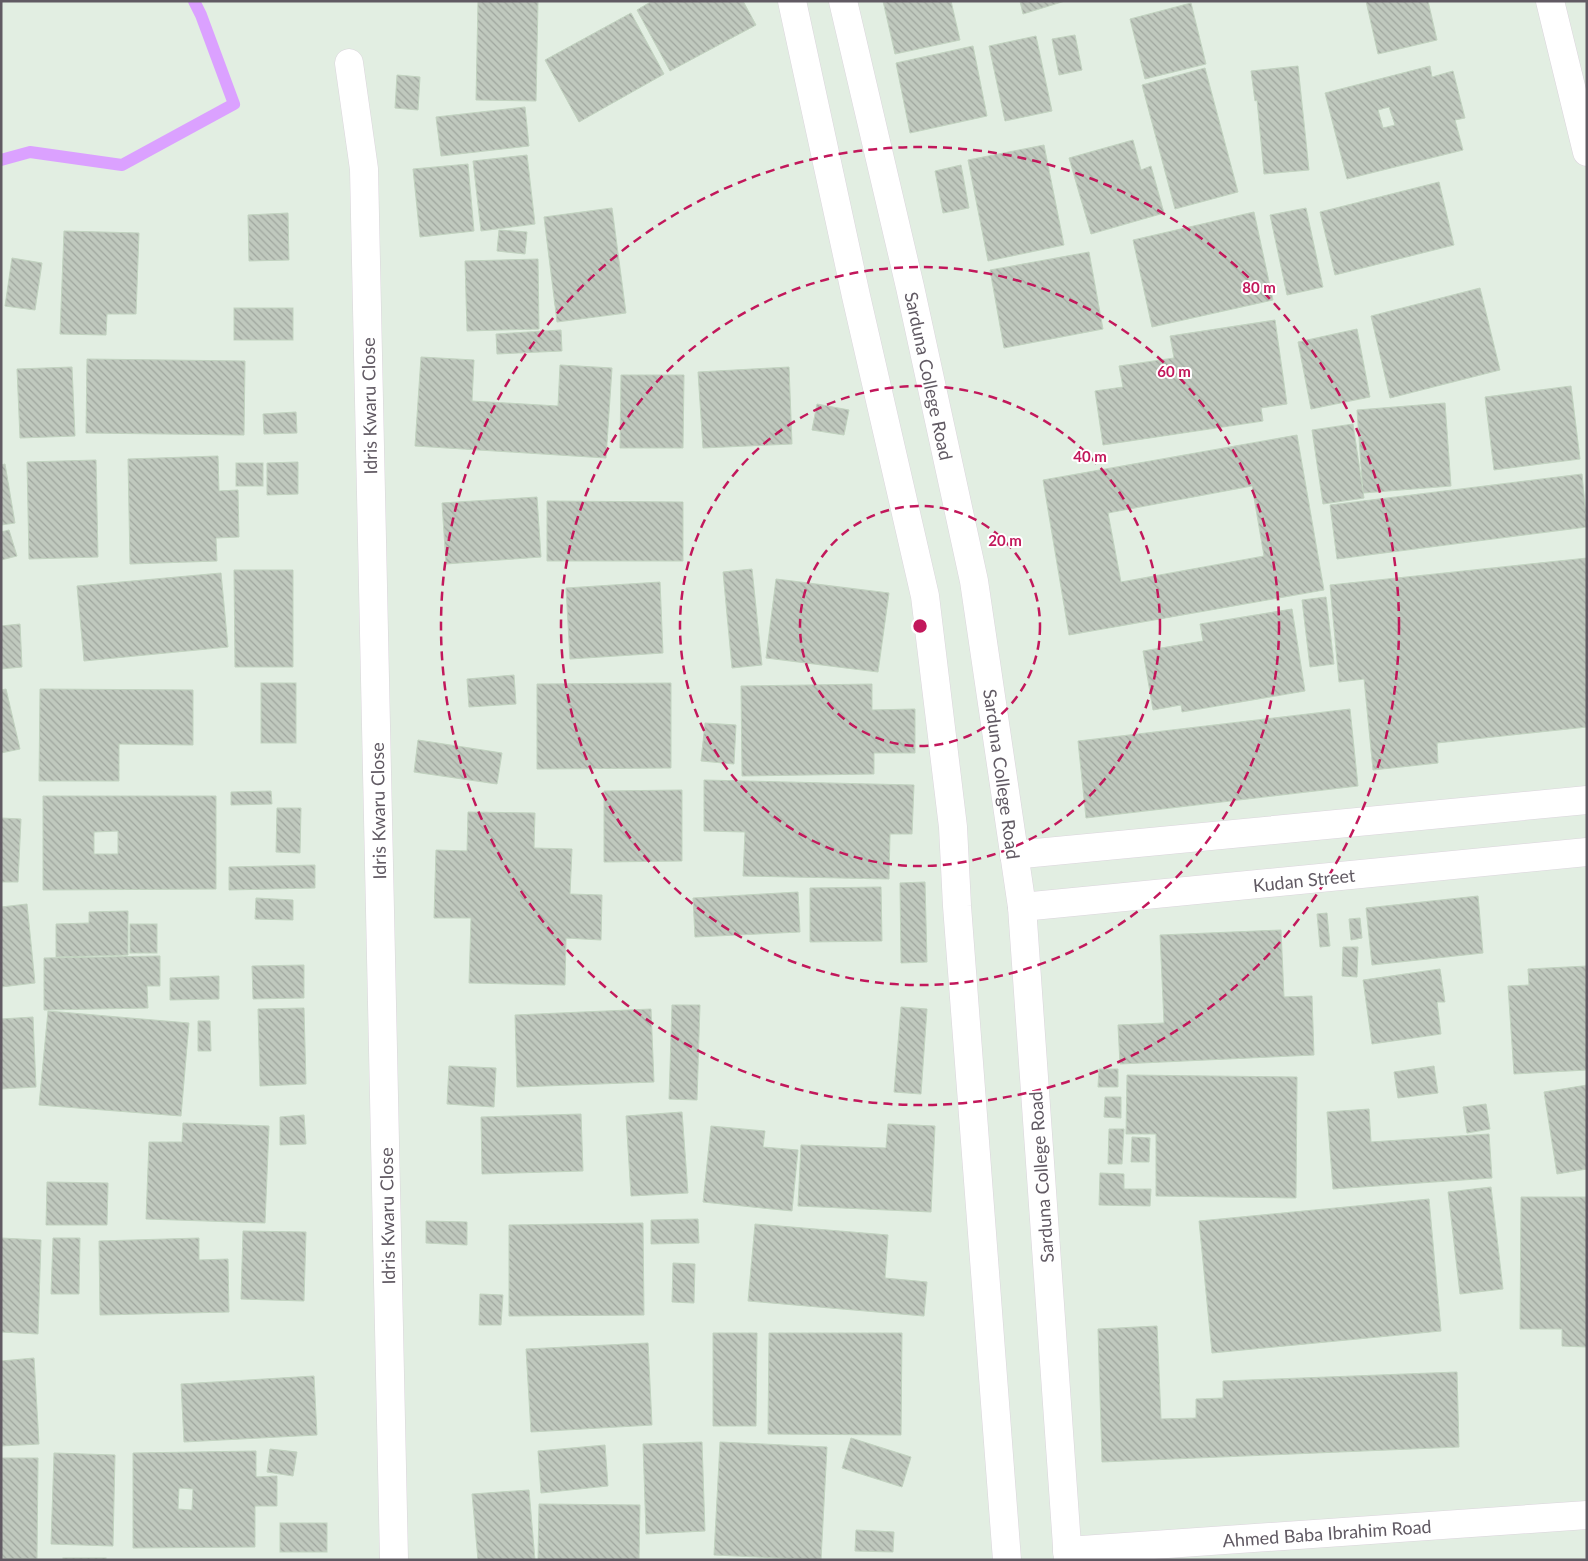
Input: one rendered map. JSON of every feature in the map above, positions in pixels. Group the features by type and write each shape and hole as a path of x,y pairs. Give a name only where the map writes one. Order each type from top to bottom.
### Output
{"street":[{"path":"792,1 856,296 925,596 953,827 957,906 1007,1560"},
{"name":"Sarduna College Road","path":"843,1 910,287 974,581 1022,907 1068,1555"},
{"path":"1550,1 1587,152"},
{"name":"Idris Kwaru Close","path":"349,63 364,169 394,1560"},
{"path":"1014,855 1587,800"},
{"name":"Kudan Street","path":"1022,907 1587,852"},
{"name":"Ahmed Baba Ibrahim Road","path":"1068,1555 1587,1515"}],"building":[{"path":"478,1 538,1 536,101 476,100"},
{"path":"652,1 743,1 756,25 670,71 637,10"},
{"path":"883,1 951,1 960,40 895,54"},
{"path":"1020,1 1065,1 1023,14"},
{"path":"1366,1 1428,1 1437,40 1378,54"},
{"path":"1191,3 1206,64 1145,79 1130,19"},
{"path":"631,13 664,74 579,122 545,60"},
{"path":"1075,35 1082,70 1059,75 1052,39"},
{"path":"1036,36 1052,111 1005,121 989,46"},
{"path":"973,46 987,116 910,133 896,63"},
{"path":"1298,66 1309,170 1264,174 1257,100 1255,101 1251,71"},
{"path":"1430,66 1432,77 1453,71 1465,118 1455,120 1463,150 1347,179 1325,93","holes":["1389,107 1395,125 1383,128 1378,110"]},
{"path":"1205,68 1238,192 1175,209 1142,85"},
{"path":"397,75 420,77 418,110 395,108"},
{"path":"525,107 529,146 441,156 436,117"},
{"path":"1133,140 1141,170 1151,166 1164,213 1091,234 1069,158"},
{"path":"1044,145 1064,245 988,261 968,160"},
{"path":"527,155 535,224 481,231 473,161"},
{"path":"468,164 474,231 420,237 413,169"},
{"path":"961,165 969,208 943,213 935,171"},
{"path":"1439,182 1454,245 1335,275 1320,212"},
{"path":"612,208 626,313 557,322 544,217"},
{"path":"1306,208 1323,287 1287,295 1270,215"},
{"path":"1254,212 1273,300 1152,327 1133,240"},
{"path":"288,213 289,260 249,261 248,215"},
{"path":"499,230 527,232 525,254 497,251"},
{"path":"64,231 139,233 136,314 107,314 106,335 60,334"},
{"path":"1089,252 1103,329 1004,348 990,270"},
{"path":"12,258 42,263 35,310 5,306"},
{"path":"538,259 539,329 467,331 465,261"},
{"path":"1480,288 1500,370 1390,398 1371,316"},
{"path":"234,308 293,308 293,340 234,340"},
{"path":"1275,320 1287,404 1261,408 1263,421 1103,445 1095,391 1123,387 1119,366 1174,358 1170,336"},
{"path":"1357,329 1370,397 1311,409 1298,342"},
{"path":"561,330 562,351 497,354 496,334"},
{"path":"421,357 474,360 472,401 558,406 560,365 612,368 606,458 415,446"},
{"path":"87,359 245,361 244,435 86,433"},
{"path":"72,367 75,436 20,438 17,369"},
{"path":"789,367 792,444 703,448 698,372"},
{"path":"621,375 684,375 683,448 620,448"},
{"path":"1571,386 1580,459 1494,470 1485,397"},
{"path":"1445,403 1451,486 1363,493 1357,410"},
{"path":"817,404 849,410 844,435 812,430"},
{"path":"296,412 297,433 264,434 263,414"},
{"path":"1353,424 1364,498 1323,504 1312,430"},
{"path":"1297,435 1324,590 1069,635 1043,480","holes":["1252,486 1264,556 1121,582 1108,513"]},
{"path":"218,456 219,491 238,490 239,537 216,538 217,561 130,564 128,459"},
{"path":"96,460 98,557 29,559 27,462"},
{"path":"298,462 298,494 267,495 267,463"},
{"path":"236,463 263,463 263,486 236,486"},
{"path":"5,464 15,523 1,525 1,465"},
{"path":"1582,474 1587,527 1337,559 1330,505"},
{"path":"537,497 541,557 446,564 442,503"},
{"path":"547,501 683,502 683,561 547,561"},
{"path":"9,530 17,556 1,560 1,532"},
{"path":"1587,558 1587,727 1437,743 1438,763 1373,770 1364,679 1339,682 1330,585"},
{"path":"752,569 762,665 732,668 723,572"},
{"path":"234,570 293,570 293,667 235,667"},
{"path":"221,573 228,647 84,661 77,586"},
{"path":"776,579 889,593 878,672 766,658"},
{"path":"660,582 663,653 570,659 566,588"},
{"path":"1326,597 1334,664 1310,667 1302,600"},
{"path":"1292,609 1305,691 1182,712 1181,705 1153,710 1143,651 1203,641 1200,624"},
{"path":"20,624 22,667 1,669 1,626"},
{"path":"514,675 516,704 469,707 467,679"},
{"path":"261,683 296,683 296,743 261,743"},
{"path":"671,683 671,768 537,769 537,684"},
{"path":"872,684 872,710 915,709 915,753 874,753 874,774 742,776 741,686"},
{"path":"6,689 20,749 1,753 1,690"},
{"path":"40,689 193,690 193,745 119,744 119,781 39,781"},
{"path":"1350,709 1358,786 1086,818 1078,741"},
{"path":"705,723 736,725 734,764 701,761"},
{"path":"418,740 502,753 497,784 414,772"},
{"path":"704,780 914,785 912,834 890,834 889,879 743,876 745,832 704,831"},
{"path":"682,790 682,861 604,862 604,791"},
{"path":"271,791 272,804 231,805 231,792"},
{"path":"43,796 216,796 216,889 43,890","holes":["118,831 118,854 94,854 94,832"]},
{"path":"277,808 301,808 300,853 276,852"},
{"path":"468,812 535,813 534,848 572,849 570,894 602,895 601,940 566,938 565,985 469,983 471,918 434,918 436,850 467,851"},
{"path":"1,818 21,819 18,882 1,882"},
{"path":"315,865 315,888 229,890 229,867"},
{"path":"925,882 927,962 901,963 900,883"},
{"path":"881,887 882,941 810,942 810,888"},
{"path":"798,892 800,932 695,937 693,898"},
{"path":"1478,896 1483,953 1372,965 1366,908"},
{"path":"256,898 293,900 293,920 255,919"},
{"path":"27,904 35,983 1,987 1,907"},
{"path":"128,911 128,955 56,957 56,924 89,923 89,912"},
{"path":"1327,913 1330,946 1320,947 1317,914"},
{"path":"1360,918 1362,938 1351,940 1349,919"},
{"path":"130,924 157,924 157,953 130,953"},
{"path":"1281,930 1284,997 1312,996 1314,1055 1120,1064 1118,1025 1164,1023 1160,935"},
{"path":"1343,947 1358,947 1357,977 1342,976"},
{"path":"160,956 160,986 147,986 148,1008 44,1010 44,958"},
{"path":"304,965 304,998 253,999 252,966"},
{"path":"1587,966 1587,1070 1514,1074 1508,986 1529,985 1528,969"},
{"path":"1440,969 1445,1002 1437,1002 1441,1034 1372,1044 1363,980"},
{"path":"219,976 219,999 170,1000 170,978"},
{"path":"672,1005 700,1005 697,1100 669,1099"},
{"path":"901,1007 927,1009 921,1094 894,1092"},
{"path":"304,1008 306,1084 260,1086 258,1009"},
{"path":"651,1009 654,1082 517,1087 515,1015"},
{"path":"48,1011 189,1023 181,1116 39,1105"},
{"path":"33,1017 36,1087 1,1089 1,1019"},
{"path":"198,1021 210,1021 211,1051 198,1051"},
{"path":"449,1066 496,1068 494,1107 447,1104"},
{"path":"1434,1066 1438,1093 1398,1098 1394,1072"},
{"path":"1099,1069 1118,1069 1118,1087 1098,1087"},
{"path":"1127,1075 1297,1077 1296,1198 1156,1196 1156,1134 1126,1134"},
{"path":"1587,1085 1587,1169 1557,1174 1544,1092"},
{"path":"1105,1097 1121,1097 1121,1118 1104,1117"},
{"path":"1486,1104 1490,1129 1467,1133 1463,1107"},
{"path":"1369,1109 1371,1142 1489,1134 1492,1178 1333,1189 1327,1112"},
{"path":"682,1112 688,1193 631,1196 626,1116"},
{"path":"581,1114 583,1171 482,1174 481,1117"},
{"path":"304,1115 306,1144 280,1145 280,1117"},
{"path":"183,1123 269,1126 265,1223 146,1219 149,1142 182,1142"},
{"path":"888,1124 935,1126 931,1212 798,1206 801,1145 886,1148"},
{"path":"711,1126 765,1131 763,1147 798,1150 792,1211 703,1202"},
{"path":"1109,1129 1124,1129 1122,1164 1108,1164"},
{"path":"1132,1137 1150,1138 1149,1162 1131,1162"},
{"path":"1100,1173 1124,1174 1124,1189 1151,1189 1150,1206 1099,1205"},
{"path":"47,1182 108,1183 107,1225 46,1225"},
{"path":"1491,1187 1503,1289 1460,1294 1448,1192"},
{"path":"1521,1197 1587,1197 1587,1347 1562,1346 1562,1329 1520,1329"},
{"path":"1429,1199 1441,1331 1212,1353 1199,1221"},
{"path":"698,1219 699,1243 651,1244 651,1220"},
{"path":"426,1221 467,1222 467,1245 426,1243"},
{"path":"643,1223 644,1315 509,1316 509,1225"},
{"path":"755,1224 888,1235 885,1278 927,1282 924,1316 748,1301"},
{"path":"243,1231 306,1232 304,1301 241,1299"},
{"path":"1,1238 41,1240 38,1334 1,1332"},
{"path":"53,1238 80,1238 79,1294 51,1294"},
{"path":"199,1238 199,1260 228,1259 229,1312 100,1315 99,1241"},
{"path":"673,1263 695,1264 694,1303 672,1302"},
{"path":"480,1294 503,1295 501,1325 479,1325"},
{"path":"1157,1326 1161,1419 1196,1418 1196,1399 1223,1398 1223,1381 1457,1372 1459,1447 1102,1462 1098,1329"},
{"path":"713,1333 757,1333 756,1426 713,1426"},
{"path":"769,1333 902,1333 901,1435 768,1434"},
{"path":"648,1343 652,1425 531,1432 526,1349"},
{"path":"34,1358 39,1444 1,1446 1,1361"},
{"path":"314,1376 317,1435 184,1442 181,1384"},
{"path":"851,1438 911,1457 902,1487 842,1468"},
{"path":"702,1442 705,1531 646,1534 643,1444"},
{"path":"720,1442 827,1447 821,1560 714,1555"},
{"path":"605,1445 608,1486 541,1493 538,1451"},
{"path":"270,1449 297,1452 293,1476 267,1472"},
{"path":"256,1451 256,1477 277,1476 277,1506 255,1506 255,1547 133,1548 133,1453","holes":["179,1488 193,1489 192,1510 178,1509"]},
{"path":"54,1453 115,1455 113,1546 51,1544"},
{"path":"1,1458 38,1458 37,1559 1,1559"},
{"path":"529,1490 535,1560 478,1560 472,1494"},
{"path":"539,1504 640,1505 639,1560 538,1560"},
{"path":"280,1523 327,1523 327,1552 280,1552"},
{"path":"856,1530 894,1532 893,1552 855,1551"},
{"path":"63,1558 106,1558 106,1560 63,1560"}],"waterway":[{"path":"1,160 30,152 122,165 234,104 194,1"}]}
